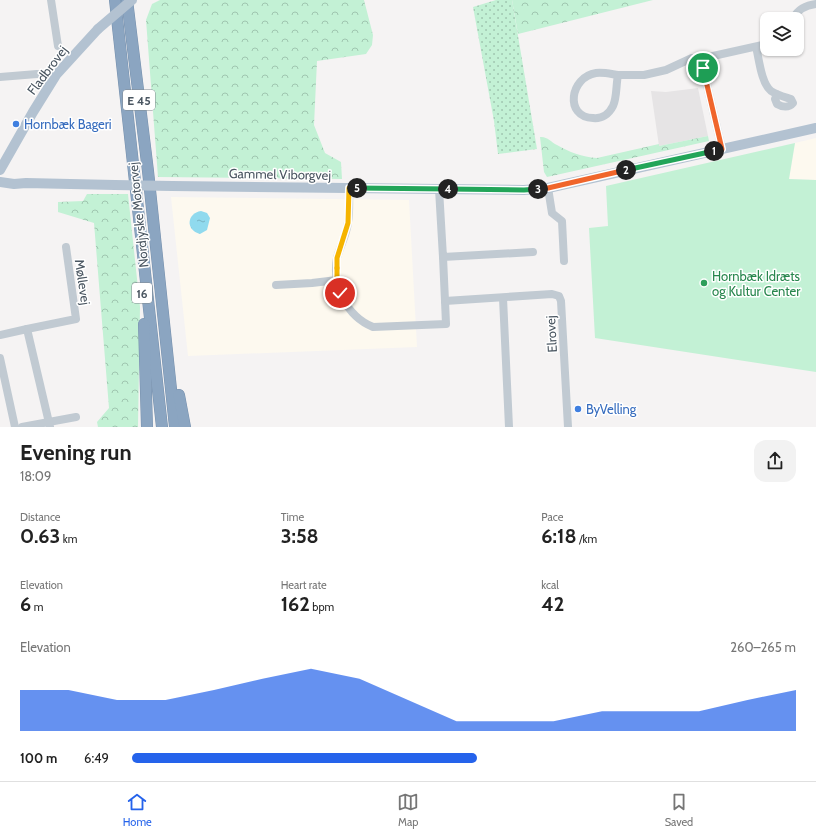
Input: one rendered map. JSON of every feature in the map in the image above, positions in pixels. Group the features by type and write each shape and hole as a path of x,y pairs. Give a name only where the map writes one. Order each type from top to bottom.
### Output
{"highway":[{"name":"Nordjyske Motorvej","path":"115,0 162,427"},
{"name":"Nordjyske Motorvej","path":"127,0 151,201 175,427"},
{"name":"16","path":"135,172 146,346 147,427"},
{"name":"16","path":"151,201 185,427"}],"main road":[{"name":"Fladbrovej","path":"0,171 32,112 56,75 98,29 132,0"},
{"name":"Gammel Viborgvej","path":"0,182 14,184 524,190 548,188 816,128"},
{"name":"Gammel Viborgvej","path":"0,171 26,183"}],"street":[{"path":"51,0 58,46"},
{"path":"798,12 810,5 816,4"},
{"path":"722,149 703,68 705,61 713,56 760,45"},
{"path":"756,46 765,83 771,91 777,94"},
{"path":"618,75 614,105 608,114 598,119 587,118 579,113 575,106 573,96 577,84 585,76 596,73 644,75 666,70 692,58 698,58 705,61"},
{"path":"0,77 37,74"},
{"path":"349,188 348,223 337,258 337,280 340,293 354,315 364,323 373,327 446,324 439,189"},
{"path":"548,188 552,213 562,222 564,261"},
{"name":"Møllevej","path":"0,335 76,319 66,248"},
{"path":"443,257 533,252"},
{"path":"276,284 312,283 337,280"},
{"name":"Elrovej","path":"445,300 503,298 552,294 559,296 568,427"},
{"path":"503,298 510,427"},
{"path":"27,329 49,424"},
{"path":"0,358 4,396 15,427"},
{"path":"22,427 49,424 76,417"}],"shaded area":[{"path":"698,88 708,136 659,146 651,91 666,92"},
{"path":"816,138 816,180 789,179 795,143"},
{"path":"171,197 409,200 417,347 188,356"}],"green space":[{"path":"160,0 364,0 373,35 372,45 366,54 317,61 314,125 325,153 341,162 342,179 158,177 146,20 152,4"},
{"path":"496,0 512,0 537,149 498,154 494,121 473,7"},
{"path":"512,0 653,0 518,34"},
{"path":"708,136 709,141 547,177 544,172 540,137 547,138 562,148 576,154 597,158 659,144 659,146"},
{"name":"Hornbæk Idræts og Kultur Center","path":"795,143 789,179 816,180 816,372 595,338 589,228 608,226 606,186"},
{"path":"87,194 128,194 140,307 138,427 98,427 97,422 109,408 94,223 58,212 58,202 83,201"}],"water":[{"path":"201,211 207,213 210,218 207,230 200,234 192,229 190,222 191,218 196,212"}],"place":[{"name":"Hornbæk Bageri","path":"16,124"},
{"name":"Hornbæk Idræts og Kultur Center","path":"704,283"},
{"name":"ByVelling","path":"578,409"}],"route":[{"path":"340,293 337,280 337,258 348,223 349,188 524,190 548,188 722,149 703,68"}]}
